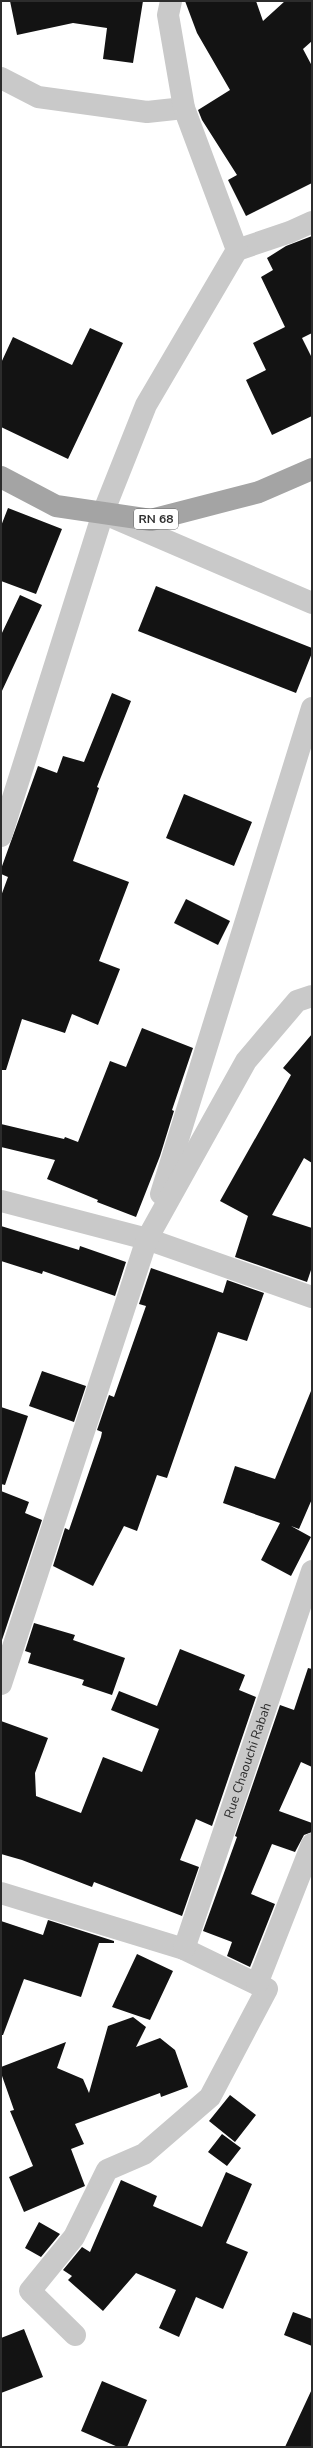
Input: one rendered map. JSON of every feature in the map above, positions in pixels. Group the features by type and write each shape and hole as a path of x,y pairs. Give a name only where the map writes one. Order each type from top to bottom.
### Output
{"main road":[{"name":"RN 68","path":"1,477 56,506 151,520 259,492 312,469"}],"street":[{"path":"171,1 168,14 184,108 237,250"},
{"path":"1,78 38,97 147,112 184,108"},
{"path":"1,836 103,514 146,405 237,250 290,232 312,222"},
{"path":"103,514 312,603"},
{"path":"1,1684 147,1239 312,708"},
{"path":"147,1239 246,1061 297,1001 312,996"},
{"path":"1,1201 147,1239 312,1297"},
{"name":"Rue Chaouchi Rabah","path":"184,1949 312,1571"},
{"path":"257,1984 312,1844"},
{"path":"1,1893 184,1949 267,1989 210,2097 144,2154 107,2170 74,2237 30,2291 75,2335"}],"building":[{"path":"10,1 143,1 133,63 103,59 107,28 73,23 17,35"},
{"path":"185,1 256,1 263,21 285,1 312,1 312,41 303,49 312,66 312,183 246,216 228,180 237,175 202,120 198,110 230,90 197,33"},
{"path":"312,236 312,333 302,338 312,358 312,416 272,435 246,380 266,370 253,343 285,327 261,277 273,270 267,258 286,246"},
{"path":"90,328 123,343 68,459 1,427 1,363 13,337 72,365"},
{"path":"8,508 62,529 36,594 1,581 1,526"},
{"path":"156,586 312,648 312,653 296,693 138,631"},
{"path":"20,595 42,605 1,693 1,635"},
{"path":"112,693 131,701 97,787 99,788 73,861 129,882 99,961 120,969 98,1025 72,1014 65,1033 22,1019 6,1070 1,1070 1,896 8,877 1,874 1,869 38,766 57,773 63,756 84,762"},
{"path":"184,794 252,822 234,866 166,838"},
{"path":"186,899 230,921 218,945 174,923"},
{"path":"142,1028 193,1048 172,1110 174,1111 160,1156 136,1217 97,1202 98,1200 47,1179 55,1160 1,1147 1,1124 64,1139 65,1137 78,1142 110,1061 126,1067"},
{"path":"312,1034 312,1163 304,1158 272,1215 312,1228 312,1267 307,1282 235,1257 248,1216 220,1201 291,1075 283,1068"},
{"path":"1,1226 79,1250 80,1246 126,1262 115,1296 43,1271 42,1274 1,1261"},
{"path":"151,1268 223,1293 227,1280 264,1293 247,1341 218,1332 167,1478 157,1475 137,1531 124,1526 93,1586 53,1566 65,1528 69,1530 101,1437 102,1432 97,1430 109,1395 114,1397 146,1306 139,1304"},
{"path":"42,1371 86,1386 74,1422 29,1406"},
{"path":"311,1391 312,1499 299,1529 291,1526 311,1537 291,1576 261,1560 280,1523 223,1503 235,1466 275,1479"},
{"path":"1,1407 28,1416 5,1485 1,1484"},
{"path":"1,1491 29,1502 25,1513 42,1520 1,1643"},
{"path":"34,1623 75,1635 73,1640 125,1658 112,1695 82,1685 84,1680 28,1663 31,1653 25,1651"},
{"path":"180,1649 245,1675 239,1690 256,1697 212,1826 196,1819 180,1860 199,1867 182,1916 94,1882 92,1887 22,1860 1,1854 1,1721 48,1738 35,1773 36,1796 81,1813 103,1757 142,1772 159,1729 111,1710 119,1691 157,1706"},
{"path":"308,1668 312,1669 312,1767 301,1762 279,1811 312,1823 312,1832 304,1835 295,1852 272,1844 251,1894 275,1904 250,1967 227,1956 232,1942 203,1931 237,1837 235,1836 280,1705 294,1710"},
{"path":"48,1920 114,1941 114,1943 99,1943 81,1997 24,1979 3,2035 1,2035 1,1921 43,1935"},
{"path":"137,1954 173,1971 150,2020 112,2007"},
{"path":"133,2017 146,2027 136,2047 160,2038 175,2050 188,2087 161,2097 160,2093 75,2124 84,2144 71,2149 85,2186 24,2212 9,2177 33,2166 10,2111 14,2110 1,2073 1,2067 66,2042 57,2068 83,2079 89,2093 108,2026"},
{"path":"230,2095 256,2115 235,2142 209,2121"},
{"path":"222,2134 241,2148 227,2166 208,2152"},
{"path":"226,2172 252,2184 226,2243 248,2252 223,2309 196,2297 179,2337 159,2328 176,2290 136,2273 103,2311 68,2280 72,2276 63,2270 82,2247 90,2252 121,2180 157,2196 153,2206 202,2227"},
{"path":"39,2222 60,2234 41,2257 25,2248"},
{"path":"293,2312 312,2319 312,2346 284,2335"},
{"path":"24,2329 43,2377 1,2393 1,2338"},
{"path":"102,2381 147,2400 127,2447 118,2447 81,2431"},
{"path":"312,2389 312,2447 285,2447"}]}
